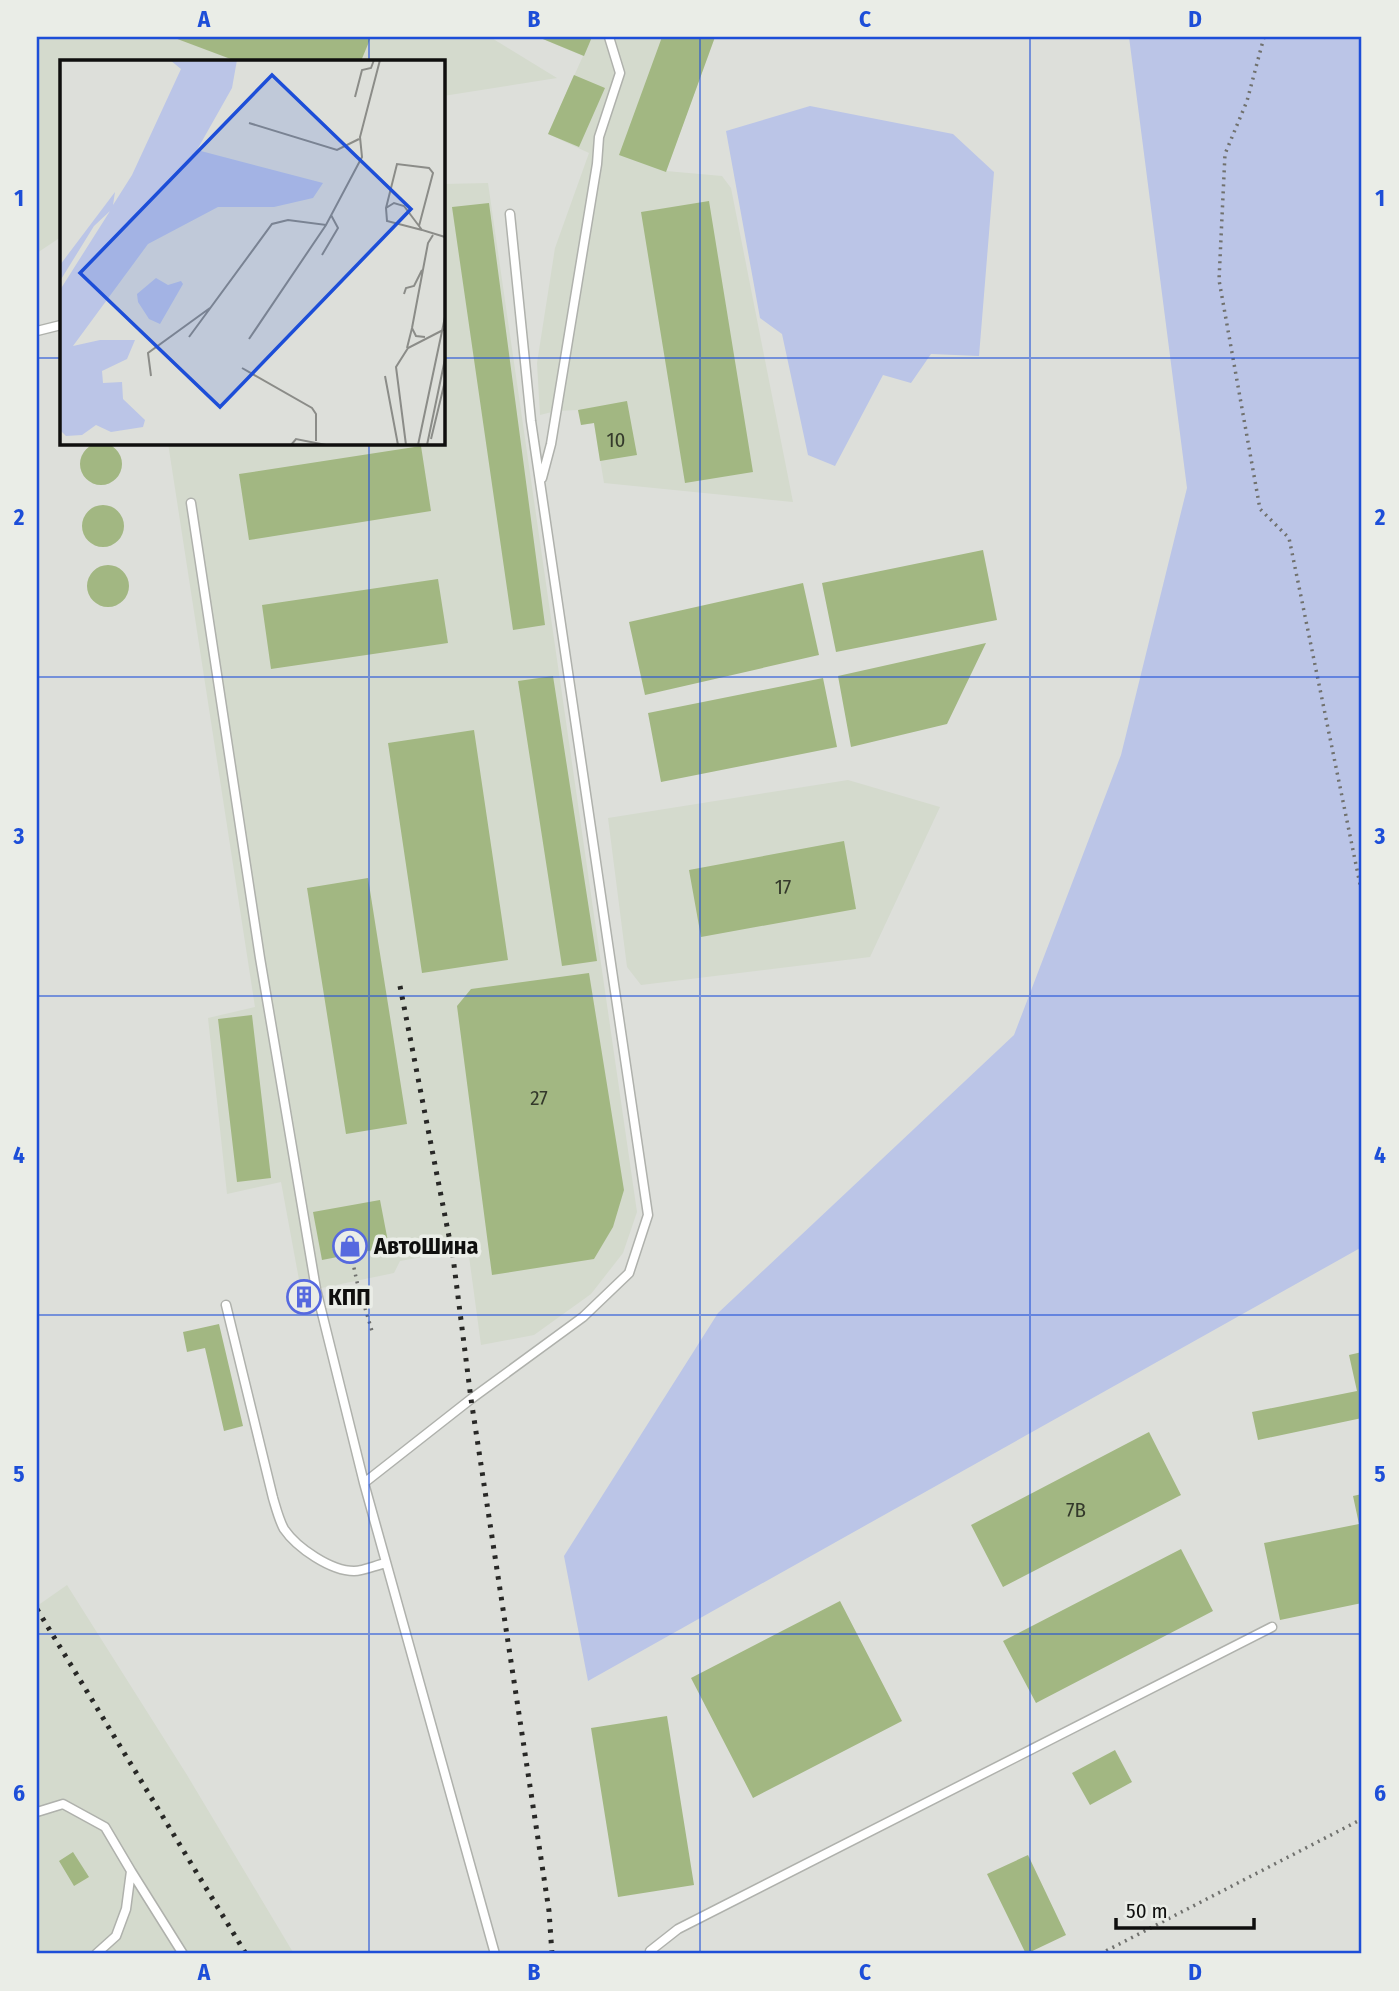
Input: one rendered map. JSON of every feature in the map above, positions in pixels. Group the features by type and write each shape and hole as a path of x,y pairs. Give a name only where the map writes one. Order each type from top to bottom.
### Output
{"lane":[{"path":"541,484 551,444 600,136 620,72 609,37"},
{"path":"364,1483 592,1309 629,1273 648,1215 531,421 510,214"},
{"path":"37,331 60,325"},
{"path":"191,503 260,958 316,1289 364,1483 495,1954"},
{"path":"226,1305 273,1498 283,1528 317,1558 336,1566 354,1571 386,1563"},
{"path":"650,1954 650,1951 678,1928 1272,1627"},
{"path":"37,1812 63,1804 105,1827 183,1954"},
{"path":"96,1954 116,1936 126,1909 131,1871"}],"path":[{"path":"1264,37 1247,101 1225,154 1219,279 1260,509 1289,538 1362,894"},
{"path":"351,1254 372,1331"},
{"path":"1100,1954 1362,1819"}],"shaded area":[{"path":"37,37 490,37 557,78 444,96 444,60 60,60 60,238 37,253"},
{"path":"538,37 715,37 666,171 722,176 731,188 793,502 604,483 594,423 581,425 578,410 540,415 537,363 555,248 589,153 548,134 583,56"},
{"path":"1129,37 1362,37 1362,1247 588,1681 564,1556 718,1313 1014,1035 1121,755 1187,488"},
{"path":"810,106 953,134 994,172 979,356 931,354 911,383 883,375 835,466 808,455 782,334 760,318 726,131"},
{"path":"488,183 637,1212 623,1253 591,1294 534,1335 481,1345 468,1249 400,1261 394,1273 312,1290 314,1303 297,1307 293,1287 300,1285 281,1182 227,1194 208,1018 255,1007 168,444 444,444 444,184"},
{"path":"848,780 940,807 870,957 641,985 627,967 608,818"},
{"path":"67,1585 187,1775 294,1954 37,1954 37,1606"}],"building":[{"path":"172,37 371,37 361,60 233,60"},
{"path":"538,37 592,37 584,56"},
{"path":"662,37 715,37 666,172 619,155"},
{"path":"574,75 605,88 579,147 548,134"},
{"path":"709,201 753,472 685,483 641,212"},
{"path":"489,203 545,625 513,630 452,207"},
{"path":"627,401 637,455 600,461 594,423 581,425 578,410"},
{"path":"93,445 109,445 116,449 120,456 120,472 116,479 109,483 93,483 86,479 82,472 82,456 86,449"},
{"path":"421,446 431,511 249,540 239,474"},
{"path":"103,505 118,511 124,526 118,541 103,547 88,541 82,526 88,511"},
{"path":"983,550 997,620 836,652 822,583"},
{"path":"108,565 123,571 129,586 123,601 108,607 93,601 87,586 93,571"},
{"path":"438,579 448,643 271,669 262,605"},
{"path":"803,583 819,655 645,695 629,622"},
{"path":"986,643 947,724 851,747 838,676"},
{"path":"553,676 597,961 562,966 518,681"},
{"path":"823,678 837,747 661,782 648,713"},
{"path":"474,730 508,960 422,973 388,743"},
{"path":"844,841 856,909 701,937 689,870"},
{"path":"368,878 407,1124 346,1134 307,888"},
{"path":"589,973 624,1190 613,1227 594,1259 492,1275 457,1006 471,989"},
{"path":"252,1015 271,1178 237,1182 218,1019"},
{"path":"380,1200 389,1247 322,1260 313,1212"},
{"name":"КПП","path":"310,1283 314,1303 297,1307 293,1287"},
{"path":"219,1324 243,1426 224,1431 205,1348 187,1352 183,1332"},
{"path":"1362,1352 1362,1418 1258,1440 1252,1412 1357,1391 1349,1355"},
{"path":"1149,1432 1181,1495 1003,1587 971,1525"},
{"path":"1362,1494 1362,1603 1280,1620 1264,1543 1359,1524 1353,1496"},
{"path":"1181,1549 1213,1611 1036,1703 1003,1641"},
{"path":"840,1601 902,1721 753,1798 691,1678"},
{"path":"667,1716 694,1885 618,1897 591,1728"},
{"path":"1115,1750 1132,1782 1090,1805 1072,1773"},
{"path":"73,1852 89,1877 74,1886 59,1861"},
{"path":"1028,1855 1066,1935 1026,1954 987,1874"}],"railway":[{"path":"400,986 453,1257 471,1399 549,1911 552,1954"},
{"path":"37,1609 246,1954"}],"place":[{"name":"АвтоШина","path":"350,1246"},
{"name":"КПП","path":"304,1297"}]}
